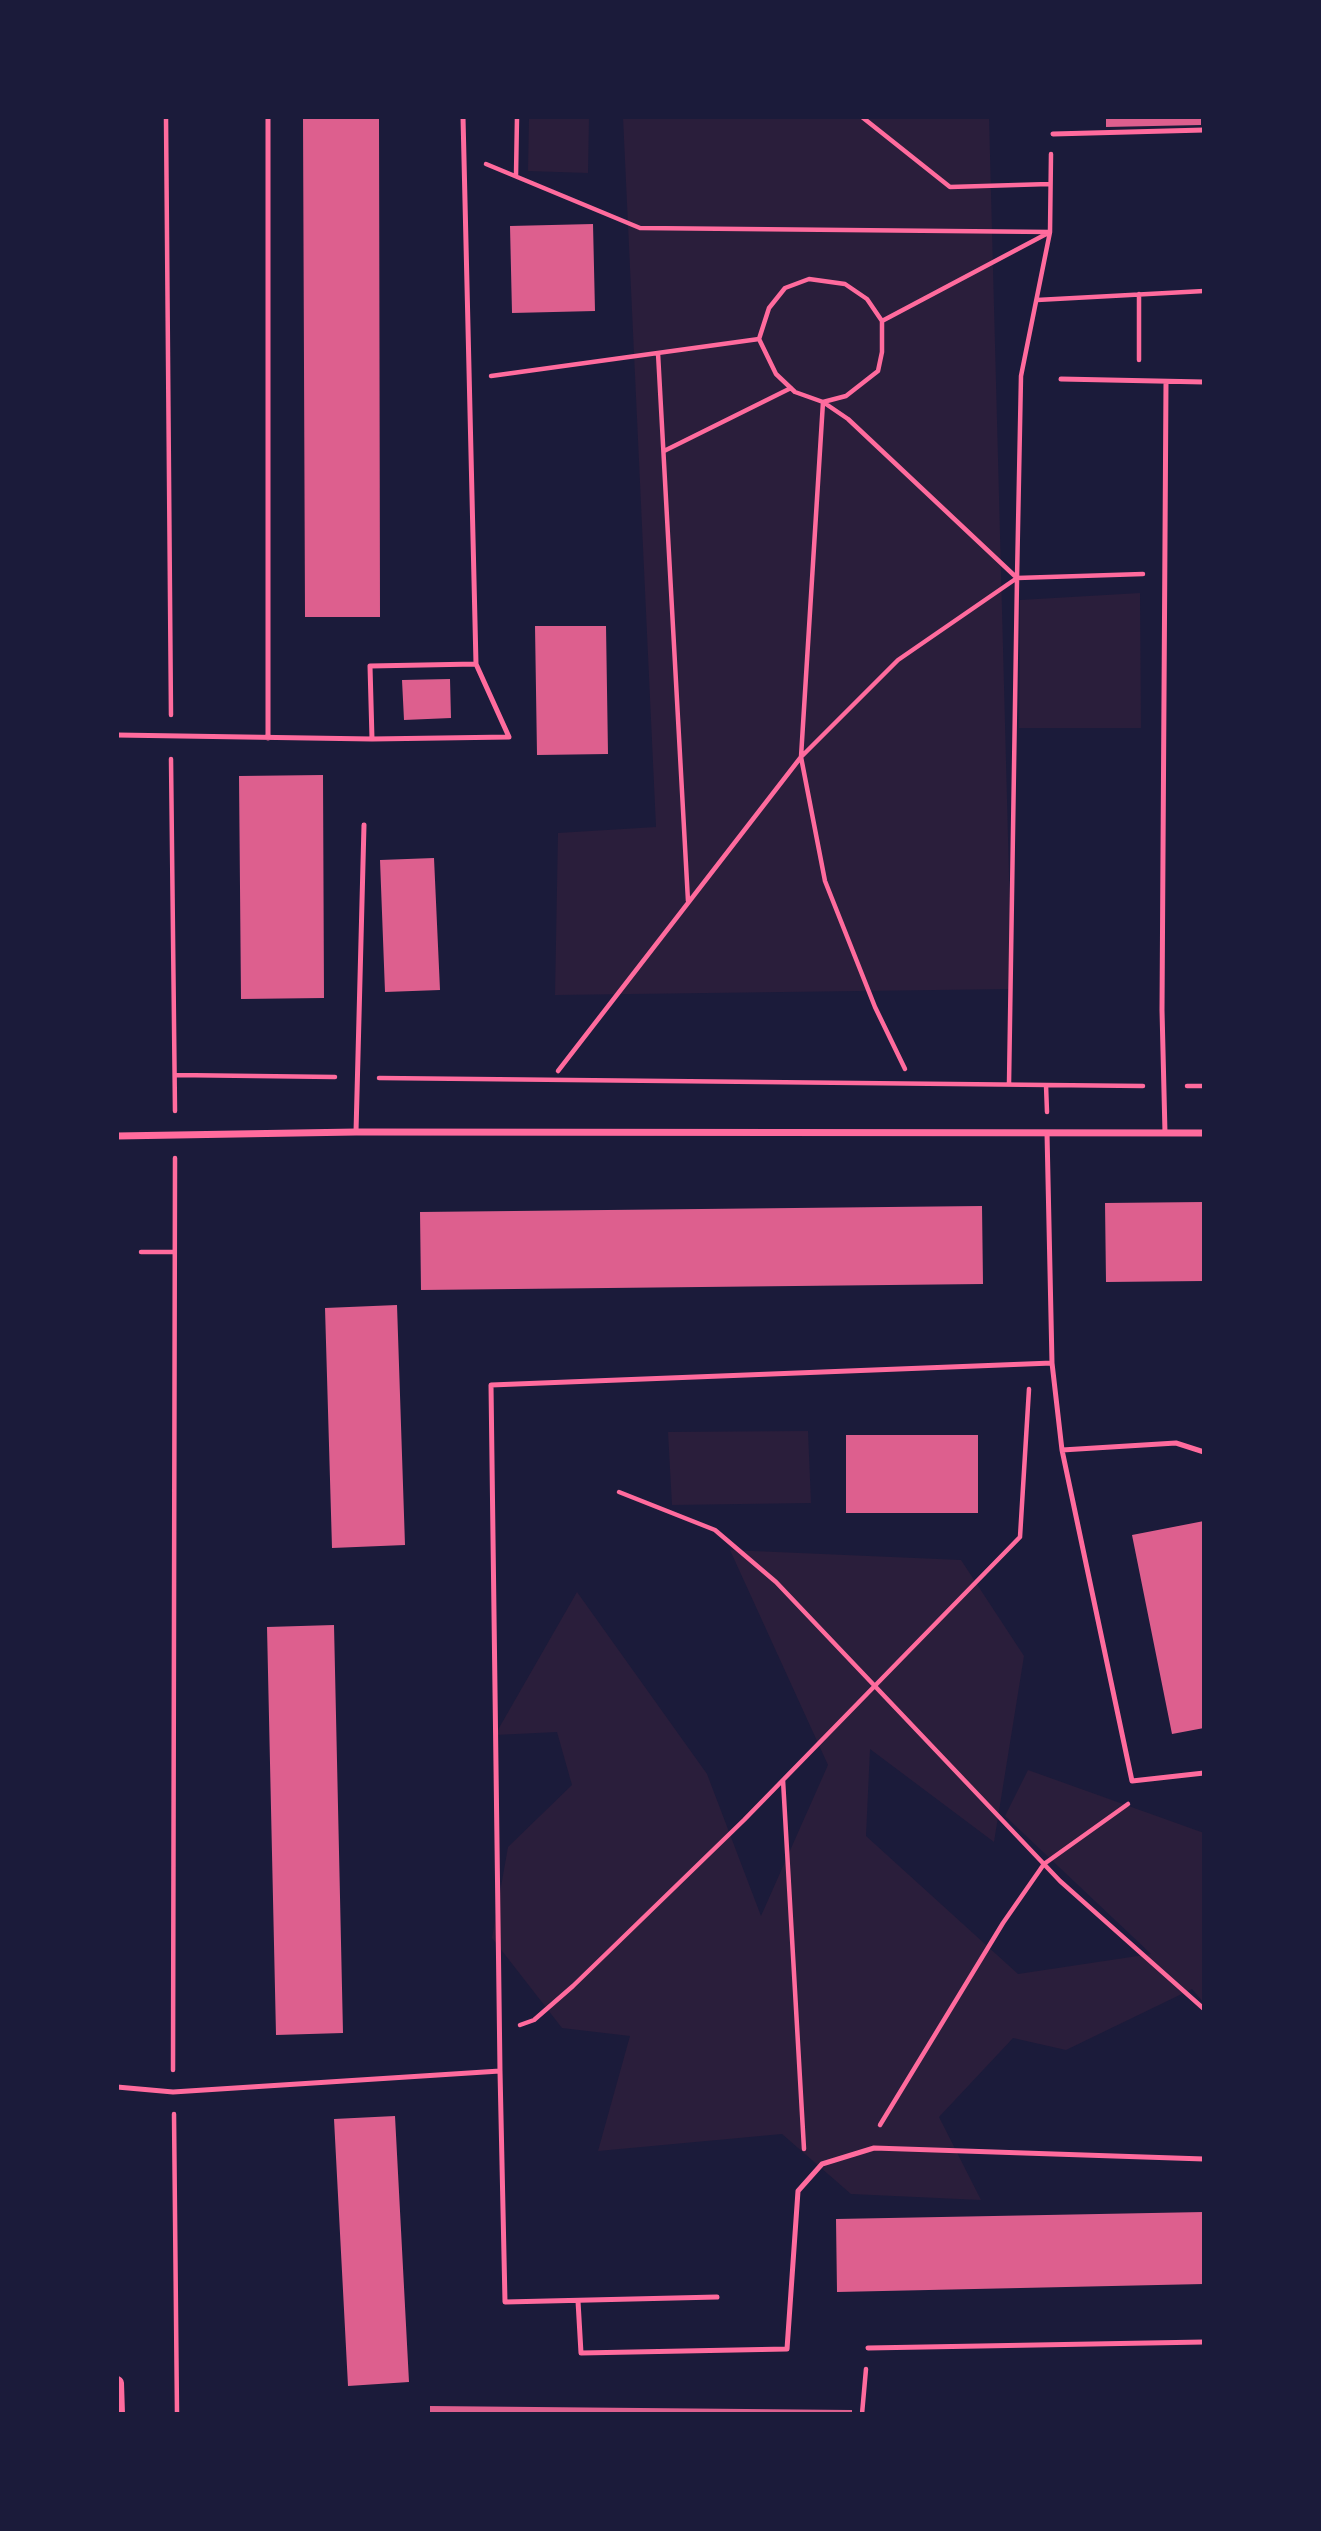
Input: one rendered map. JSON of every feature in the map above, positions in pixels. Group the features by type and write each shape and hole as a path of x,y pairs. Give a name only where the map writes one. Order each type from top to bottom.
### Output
{"main road":[{"path":"117,2383 118,2414"}],"street":[{"path":"117,1136 356,1132 1204,1133"}],"lane":[{"path":"268,117 268,738"},
{"path":"117,735 372,739 509,737 476,664 463,117"},
{"path":"1053,134 1204,130"},
{"path":"1061,379 1204,383"},
{"path":"1165,1133 1166,382"},
{"path":"372,739 370,666 476,664"},
{"path":"356,1132 364,825"},
{"path":"1047,1133 1052,1363 1062,1450 1132,1781 1204,1773"},
{"path":"716,2297 505,2302 491,1385 1052,1363"},
{"path":"1062,1450 1176,1443 1204,1452"},
{"path":"117,2087 173,2092 500,2071"},
{"path":"578,2301 580,2353 787,2349 798,2190 822,2164 874,2148 1204,2160"},
{"path":"868,2348 1204,2342"}],"path":[{"path":"166,117 175,1075 173,2092 177,2414"},
{"path":"516,176 517,117"},
{"path":"862,117 950,187 1049,184"},
{"path":"1009,1084 1021,376 1050,232 1049,184 1053,134"},
{"path":"464,155 640,228 1050,232"},
{"path":"882,321 1050,232"},
{"path":"823,402 846,396 878,371 882,352 882,321 867,299 845,284 809,279 785,288 769,308 759,339 776,374 790,388 823,402 848,419 1017,578"},
{"path":"1037,300 1204,291"},
{"path":"1139,294 1140,382"},
{"path":"469,379 759,339"},
{"path":"658,353 689,902"},
{"path":"664,451 790,388"},
{"path":"823,402 801,757 825,881 875,1007 905,1069"},
{"path":"558,1071 801,757 898,660 1017,578 1165,573"},
{"path":"175,1075 1204,1086"},
{"path":"141,1252 174,1252"},
{"path":"499,2033 534,2020 573,1986 783,1780 1020,1537 1031,1364"},
{"path":"619,1492 715,1530 776,1582 1044,1864 1204,2008"},
{"path":"864,2151 1003,1923 1044,1864 1112,1818 1158,1778"},
{"path":"783,1780 806,2182"},
{"path":"862,2414 868,2348"}],"shaded area":[{"path":"529,117 589,117 588,173 528,171"},
{"path":"623,117 989,117 1012,989 555,995 558,833 656,827"},
{"path":"1140,593 1141,728 1019,728 1020,600"},
{"path":"808,1431 811,1503 672,1505 668,1432"},
{"path":"730,1550 961,1560 1024,1656 994,1842 870,1749 866,1836 1018,1974 1151,1954 1005,1816 1028,1770 1204,1833 1204,2003 1192,1989 1066,2050 1013,2038 939,2117 981,2200 851,2194 782,2134 598,2151 630,2036 562,2028 492,1938 508,1847 572,1785 557,1732 495,1735 577,1592 707,1774 761,1916 828,1765"}],"building":[{"path":"303,117 379,117 380,617 305,617"},
{"path":"1106,117 1201,117 1201,125 1106,127"},
{"path":"593,224 595,311 512,313 510,226"},
{"path":"535,626 606,626 608,754 537,755"},
{"path":"450,679 451,718 404,720 402,680"},
{"path":"323,775 324,998 241,999 239,776"},
{"path":"434,858 440,990 385,992 380,860"},
{"path":"1204,1202 1204,1281 1106,1282 1105,1203"},
{"path":"982,1206 983,1284 421,1290 420,1212"},
{"path":"397,1305 405,1545 332,1548 325,1308"},
{"path":"846,1435 978,1435 978,1513 846,1513"},
{"path":"1204,1521 1204,1728 1172,1734 1132,1535"},
{"path":"334,1625 343,2033 276,2035 267,1627"},
{"path":"395,2116 409,2382 348,2386 334,2119"},
{"path":"1204,2212 1204,2284 837,2292 836,2219"},
{"path":"430,2406 852,2410 852,2414 430,2414"}]}
